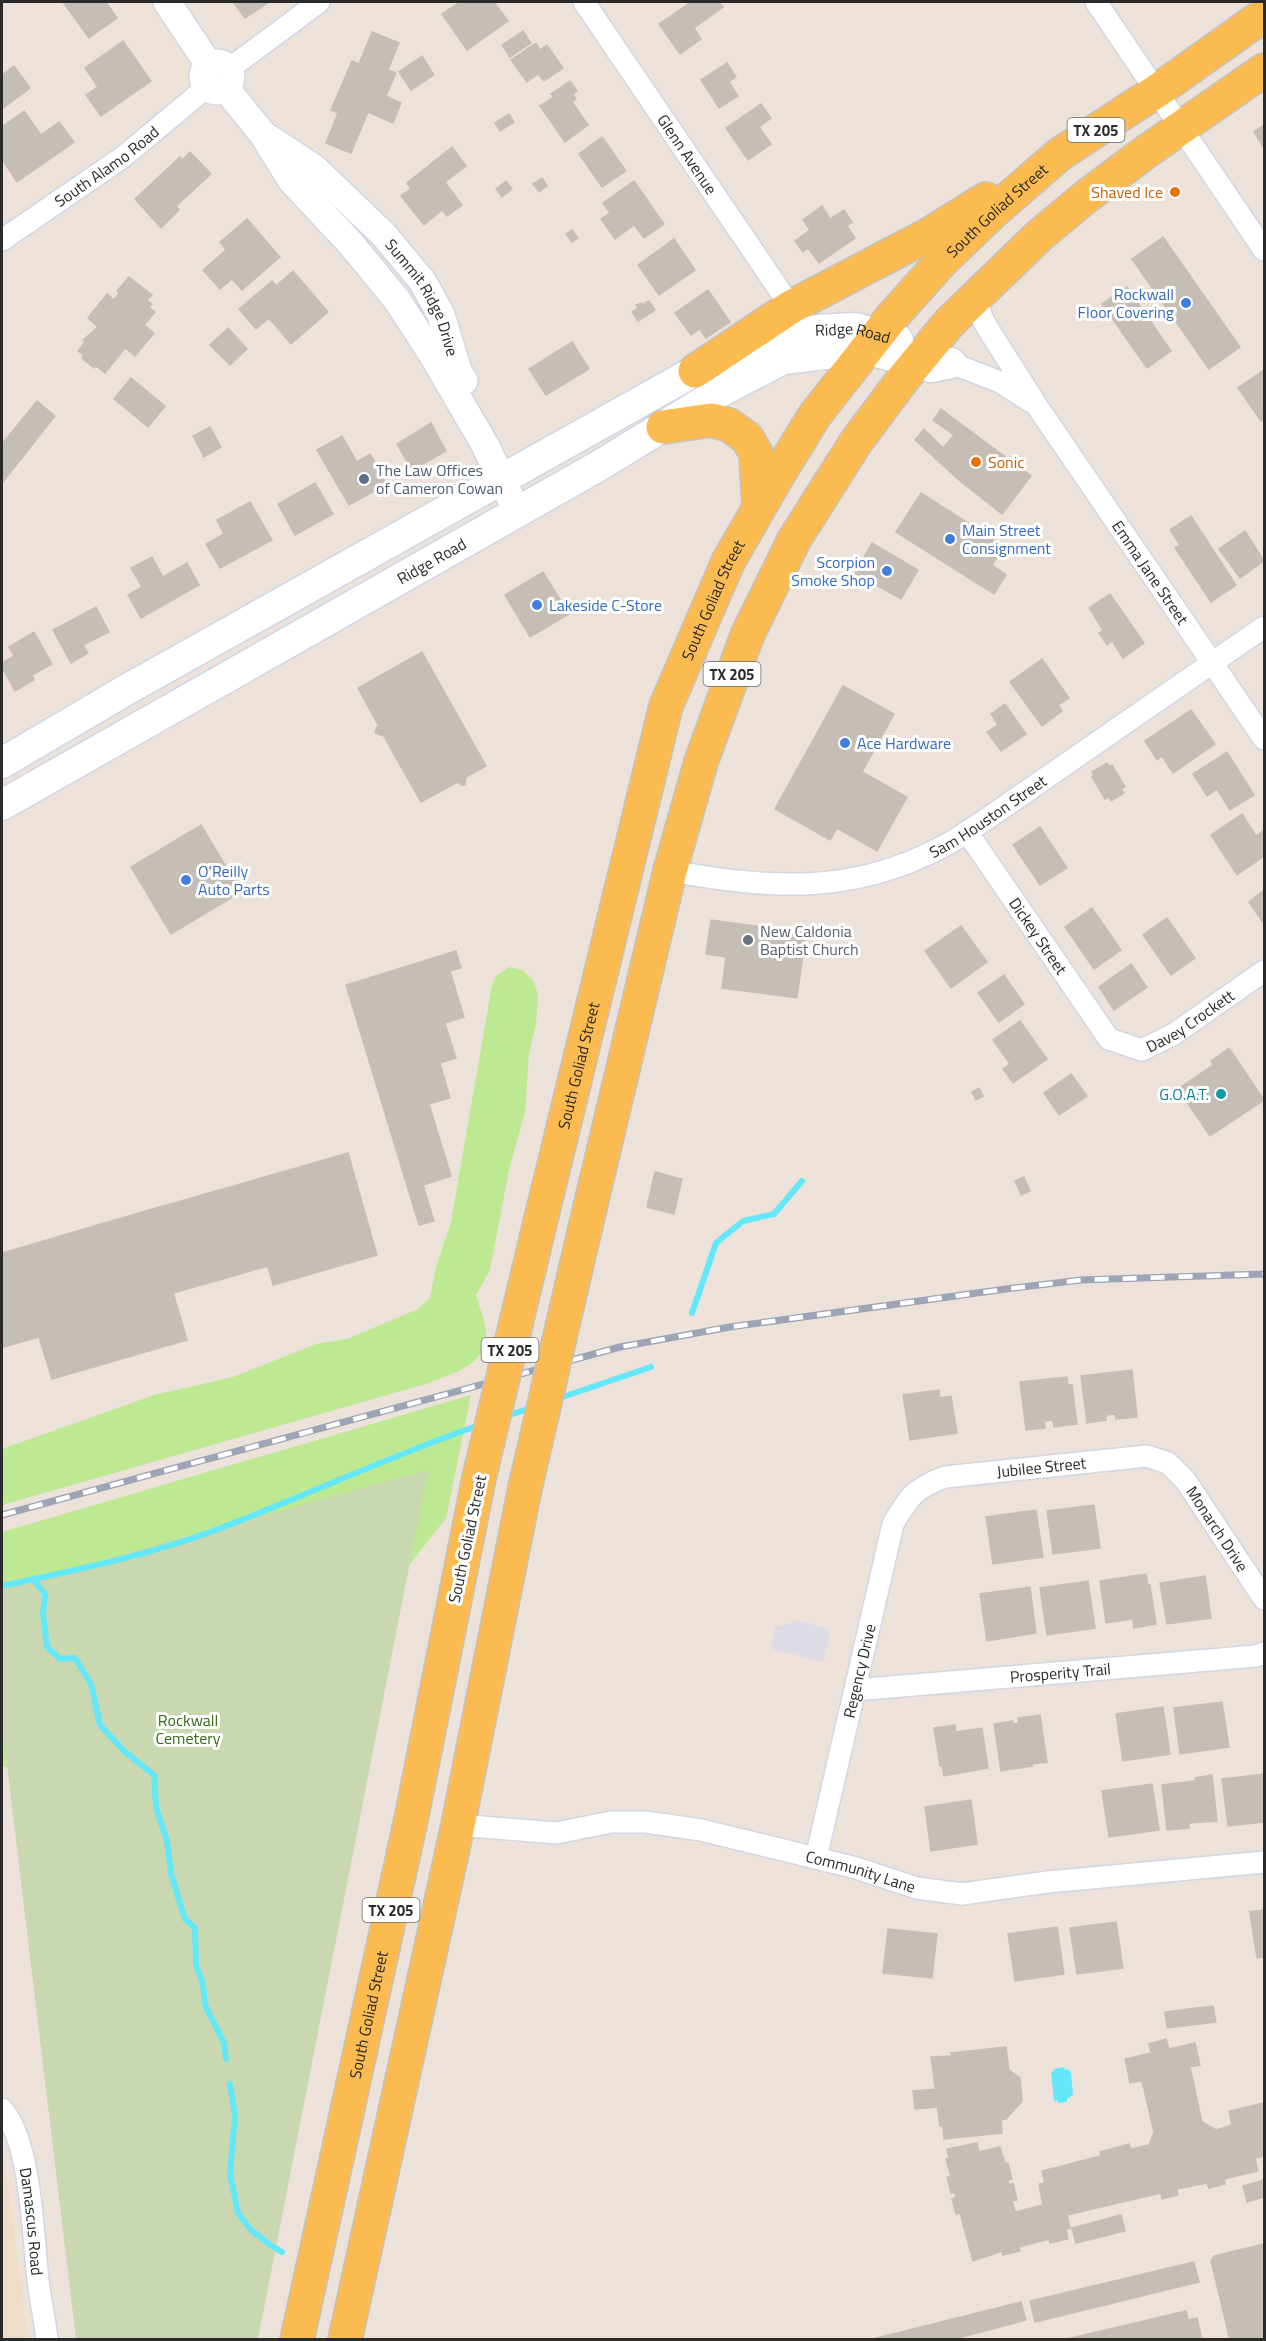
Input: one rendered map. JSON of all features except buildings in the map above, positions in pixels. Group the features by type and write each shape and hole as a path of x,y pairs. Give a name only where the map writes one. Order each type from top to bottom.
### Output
{"main road":[{"name":"South Goliad Street","path":"297,2340 412,1815 479,1478 666,706 728,562 759,507 815,416 872,341 941,262 993,212 1060,154 1157,91 1264,15"},
{"name":"TX 205","path":"345,2340 458,1825 525,1488 584,1233 670,871 704,752 747,636 794,540 818,500 856,442 932,358 950,323 1061,217 1182,126 1264,70"},
{"path":"695,371 790,307 928,235 1060,154"},
{"name":"Ridge Road","path":"2,763 126,690 695,371 763,340 817,330 855,328 872,341 932,358"},
{"name":"Ridge Road","path":"2,805 602,464 716,394 783,359 872,341"},
{"path":"663,427 711,420 729,425 747,438 756,453 759,507"}],"street":[{"name":"Summit Ridge Drive","path":"167,2 218,78 262,133 314,168 384,235 423,282 441,315 458,371 525,506"},
{"name":"South Alamo Road","path":"2,240 123,157 218,78 319,2"},
{"name":"Glenn Avenue","path":"584,2 790,307"},
{"path":"1096,2 1264,250"},
{"name":"Emma Jane Street","path":"976,297 982,318 1037,406 1264,739"},
{"name":"Emma Jane Street","path":"932,358 1000,382 1037,406"},
{"name":"Sam Houston Street","path":"670,871 750,884 822,884 893,868 941,848 967,832 1264,627"},
{"name":"Dickey Street","path":"967,832 1109,1039"},
{"name":"Davey Crockett","path":"1109,1039 1142,1050 1173,1034 1264,971"},
{"name":"Jubilee Street","path":"917,1491 945,1477 1147,1456 1168,1462"},
{"name":"Monarch Drive","path":"1168,1462 1186,1481 1264,1599"},
{"name":"Regency Drive","path":"816,1858 893,1524 908,1499 917,1491"},
{"name":"Prosperity Trail","path":"855,1690 1256,1656 1264,1653"},
{"name":"Community Lane","path":"458,1825 556,1833 611,1822 646,1822 701,1830 856,1868 916,1888 962,1894 1048,1882 1264,1862"},
{"name":"Damascus Road","path":"2,2109 8,2116 24,2156 39,2291 47,2340"}],"shaded area":[{"path":"799,1620 830,1630 824,1662 771,1649 775,1628"},
{"path":"2,2150 4,2155 28,2339 2,2339"}],"green space":[{"path":"509,967 523,970 533,980 538,994 536,1024 529,1053 525,1112 509,1170 490,1270 476,1295 486,1331 482,1352 476,1359 459,1371 429,1383 2,1505 2,1449 154,1395 233,1377 316,1344 347,1339 418,1309 430,1298 436,1267 451,1222 492,985 496,976"},
{"path":"471,1395 446,1518 383,1599 83,1788 2,1766 2,1532"},
{"name":"Rockwall Cemetery","path":"428,1470 258,2339 76,2339 2,1724 2,1588"}],"water":[{"path":"1064,2067 1065,2070 1068,2069 1071,2072 1073,2095 1067,2099 1067,2102 1058,2103 1058,2100 1054,2101 1051,2072"}],"waterway":[{"path":"692,1313 716,1243 743,1221 774,1214 802,1181"},
{"path":"557,1399 651,1367"},
{"path":"503,1417 534,1407"},
{"path":"2,1586 113,1561 194,1538 480,1425"},
{"path":"33,1579 45,1594 43,1615 47,1647 60,1659 75,1658 91,1684 100,1725 124,1751 154,1775 156,1807 167,1841 171,1874 185,1919 195,1928 196,1966 203,1984 205,2005 224,2043 226,2059"},
{"path":"230,2084 235,2115 230,2174 238,2213 250,2229 282,2252"}],"railway":[{"path":"2,1515 620,1347 730,1327 1081,1280 1264,1274"}],"place":[{"name":"Shaved Ice","path":"1175,192"},
{"name":"Rockwall Floor Covering","path":"1186,303"},
{"name":"Sonic","path":"976,462"},
{"name":"The Law Offices of Cameron Cowan","path":"364,479"},
{"name":"Main Street Consignment","path":"950,539"},
{"name":"Scorpion Smoke Shop","path":"887,571"},
{"name":"Lakeside C-Store","path":"537,605"},
{"name":"Ace Hardware","path":"845,743"},
{"name":"O'Reilly Auto Parts","path":"186,880"},
{"name":"New Caldonia Baptist Church","path":"748,940"},
{"name":"G.O.A.T.","path":"1221,1094"}]}
